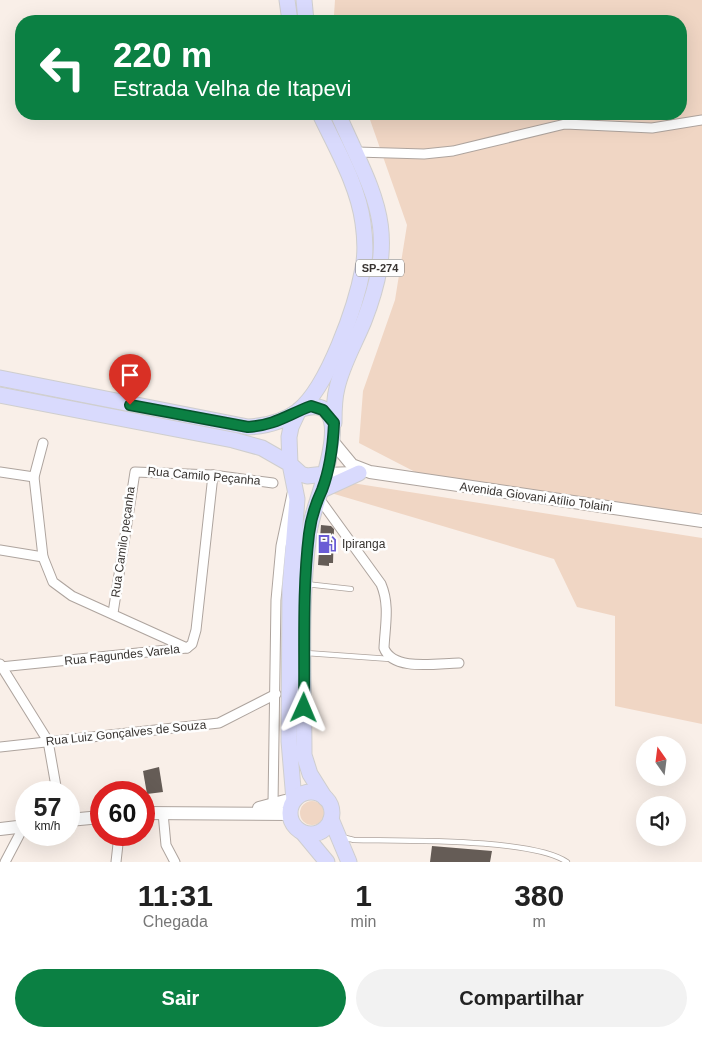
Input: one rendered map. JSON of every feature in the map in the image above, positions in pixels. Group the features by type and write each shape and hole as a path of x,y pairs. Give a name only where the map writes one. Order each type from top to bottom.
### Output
{"main road":[{"path":"287,0 289,15"},
{"path":"304,0 305,15"},
{"name":"SP-274","path":"299,410 324,377 342,336 364,266 364,228 357,196 323,120"},
{"name":"SP-274","path":"334,423 336,391 339,378 376,290 382,251 380,220 374,195 357,152 341,120"},
{"path":"0,378 248,427 274,423 311,406 318,407 334,423 333,442 309,532 305,584 304,755 310,774 331,807 331,819 349,862"},
{"path":"0,395 233,440 262,448 290,464 301,474 321,484 364,472"},
{"path":"299,410 290,432 290,464 297,505 290,588 289,741 292,806 294,825 306,836 327,862"},
{"path":"292,806 299,796 311,792 325,798"},
{"path":"306,836 320,832 331,819"}],"street":[{"path":"357,152 424,154 453,151 565,124 652,128 702,120"},
{"name":"Avenida Giovani Atílio Tolaini","path":"333,442 352,465 364,472 702,521"},
{"path":"43,443 34,477 43,556 48,574 60,589 187,648"},
{"path":"0,472 34,477"},
{"name":"Rua Camilo Peçanha","path":"135,472 213,475 273,482"},
{"name":"Rua Camilo peçanha","path":"113,613 135,472"},
{"name":"Rua Fagundes Varela","path":"1,666 187,648 192,644 196,630 213,475"},
{"path":"273,804 276,600 281,546 293,481"},
{"path":"321,484 381,584 386,596 384,648 392,659 407,663 459,663"},
{"path":"0,550 43,556"},
{"path":"1,666 48,741 55,781"},
{"name":"Rua Luiz Gonçalves de Souza","path":"0,747 219,723 276,694"},
{"path":"244,812 273,804 292,806"},
{"path":"155,813 244,812 292,806"},
{"path":"164,813 166,845 176,862"},
{"path":"0,829 15,827"},
{"path":"5,862 15,844"},
{"path":"116,862 118,846"}],"lane":[{"path":"305,584 351,590"},
{"path":"304,652 392,659"},
{"path":"338,836 354,840 509,846 540,851 567,862"}],"shaded area":[{"path":"335,0 702,0 702,512 699,514 423,476 359,443 363,391 395,300 407,225 370,120 687,120 687,15 334,15"},
{"path":"352,483 702,538 702,724 615,706 615,616 577,607 554,559 331,493"},
{"path":"312,801 321,804 324,813 321,822 312,825 303,822 300,813 303,804"}],"building":[{"name":"Ipiranga","path":"321,525 331,526 334,529 333,563 329,563 329,566 318,565"},
{"path":"159,767 163,792 155,793 155,781 145,781 143,771"},
{"path":"432,846 492,851 490,862 430,862"}],"place":[{"name":"Ipiranga","path":"327,544"}],"route":[{"path":"130,405 248,427 266,426 311,406 323,410 334,423 330,458 322,490 314,504 309,532 303,620 304,708"}]}
